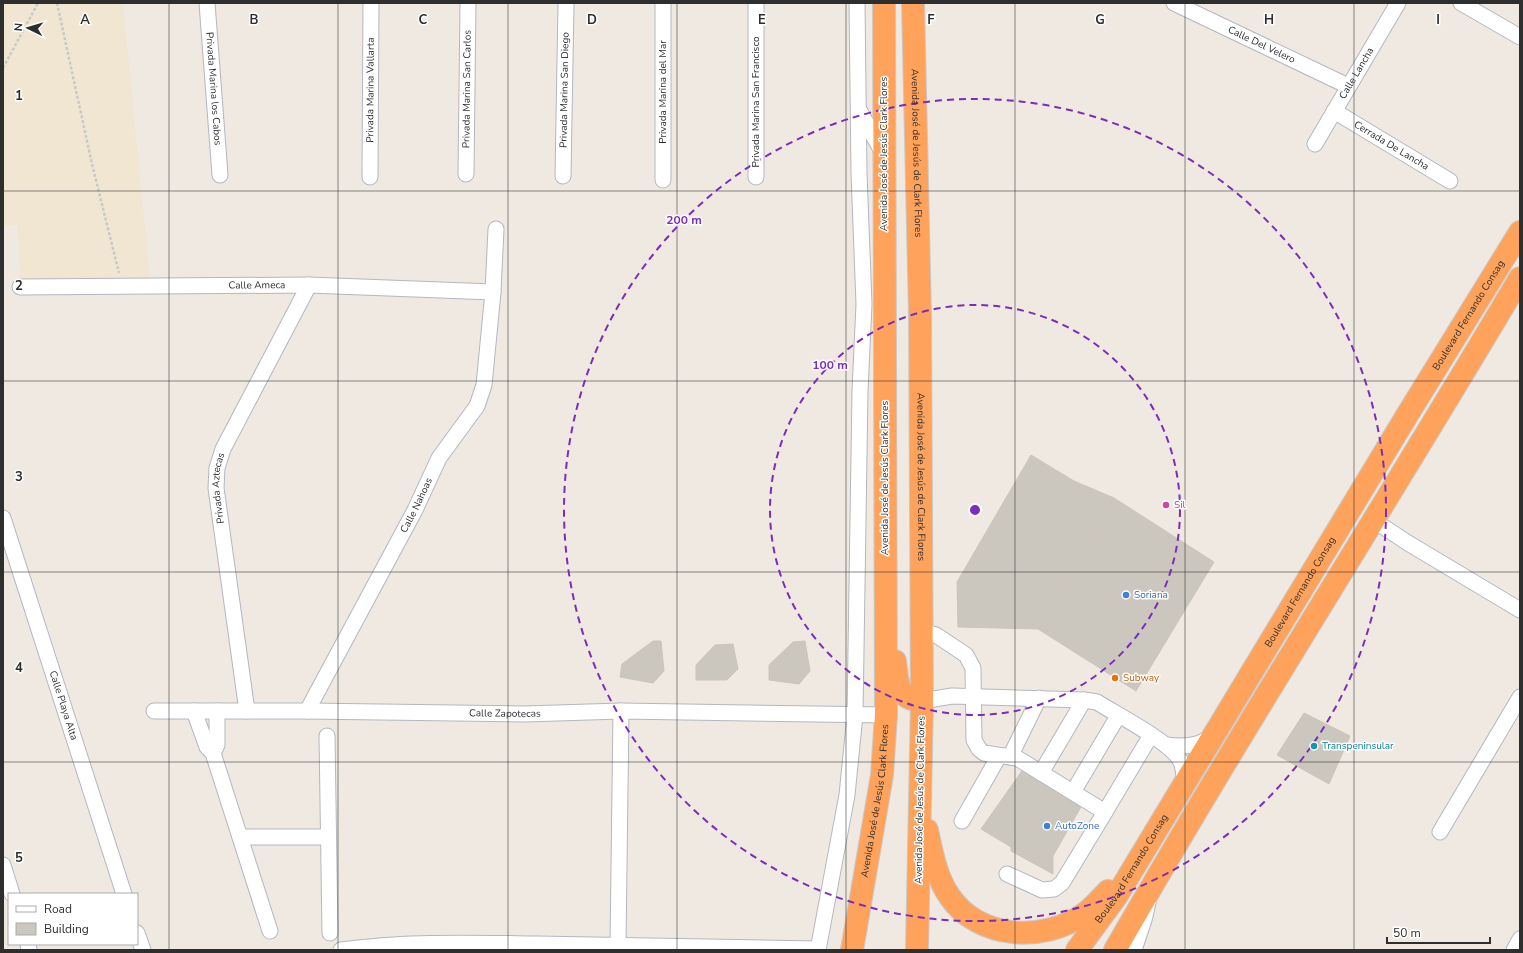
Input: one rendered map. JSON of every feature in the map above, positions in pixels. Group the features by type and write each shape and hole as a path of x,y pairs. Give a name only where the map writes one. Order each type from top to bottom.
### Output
{"highway":[{"name":"Avenida José de Jesús Clark Flores","path":"852,950 882,775 886,715 884,3"},
{"name":"Avenida José de Jesús de Clark Flores","path":"913,3 920,316 922,693 917,950"},
{"name":"Boulevard Fernando Consag","path":"1077,950 1116,897 1406,417 1520,232"},
{"path":"1115,950 1152,884 1282,668 1373,520 1512,300 1520,278"},
{"path":"886,621 898,683 904,695 910,699 922,693"},
{"path":"1263,655 1282,668"},
{"path":"920,792 936,867 943,886 959,909 987,926 1022,933 1042,931 1062,925 1083,915 1091,909 1137,862"}],"street":[{"name":"Privada Marina los Cabos","path":"207,3 220,175"},
{"name":"Privada Marina Vallarta","path":"370,177 371,3"},
{"name":"Privada Marina San Carlos","path":"466,174 468,3"},
{"name":"Privada Marina San Diego","path":"563,176 566,3"},
{"name":"Privada Marina del Mar","path":"663,3 663,180"},
{"name":"Privada Marina San Francisco","path":"756,3 756,177"},
{"path":"341,950 377,945 419,943 818,949 847,795 855,715 860,391 864,304 858,109 857,3"},
{"name":"Calle Del Velero","path":"1174,3 1348,86"},
{"name":"Calle Lancha","path":"1315,144 1398,3"},
{"path":"1461,3 1520,37"},
{"path":"858,109 884,154"},
{"name":"Cerrada De Lancha","path":"1334,111 1450,180"},
{"name":"Calle Nahoas","path":"307,711 415,510 439,458 477,406 484,384 493,292 496,229"},
{"name":"Calle Ameca","path":"20,287 309,285 493,292"},
{"name":"Privada Aztecas","path":"247,711 216,488 217,468 223,449 309,285"},
{"name":"Calle Playa Alta","path":"3,518 124,893"},
{"path":"1373,520 1408,543 1520,610"},
{"path":"921,631 936,635 966,655 973,668 974,740 979,749 984,753 1017,758 1105,812"},
{"path":"922,693 952,696 1039,698 1097,702 1166,745 1180,759 1184,769 1184,783"},
{"path":"1440,832 1520,697"},
{"path":"962,821 1039,698"},
{"path":"1041,773 1084,700"},
{"name":"Calle Zapotecas","path":"154,711 307,711 525,714 621,711 886,715"},
{"path":"194,711 206,747 213,753 270,931"},
{"path":"213,753 217,745 216,711"},
{"path":"621,711 624,946"},
{"path":"1073,792 1118,716"},
{"path":"1166,745 1180,746 1195,744 1210,736 1217,729"},
{"path":"1007,874 1042,890 1054,889 1062,883 1150,735"},
{"path":"327,736 330,934"},
{"path":"240,837 328,837"},
{"path":"3,865 12,893"},
{"path":"1134,950 1144,920 1152,884"},
{"path":"138,936 143,950"},
{"path":"1514,950 1520,939"}],"path":[{"path":"3,68 38,3"},
{"path":"57,3 92,164 123,287"}],"shaded area":[{"path":"3,3 123,3 150,280 21,281 17,225 3,226"}],"building":[{"path":"1031,455 1074,481 1114,498 1038,629 958,627 957,582"},
{"name":"Soriana","path":"1114,498 1214,562 1136,691 1038,629"},
{"path":"653,641 661,641 664,671 653,683 620,677 622,664"},
{"path":"805,641 810,671 799,684 769,680 769,665 793,642"},
{"path":"733,644 738,669 727,680 696,680 696,665 715,645"},
{"name":"Transpeninsular","path":"1304,713 1350,736 1329,784 1277,755"},
{"path":"1024,768 1048,783 1011,847 981,829"},
{"name":"AutoZone","path":"1048,783 1082,805 1053,856 1053,874 1011,851 1011,847"}],"place":[{"name":"Sil","path":"1166,505"},
{"name":"Soriana","path":"1126,595"},
{"name":"Subway","path":"1115,678"},
{"name":"Transpeninsular","path":"1314,746"},
{"name":"AutoZone","path":"1047,826"}]}
